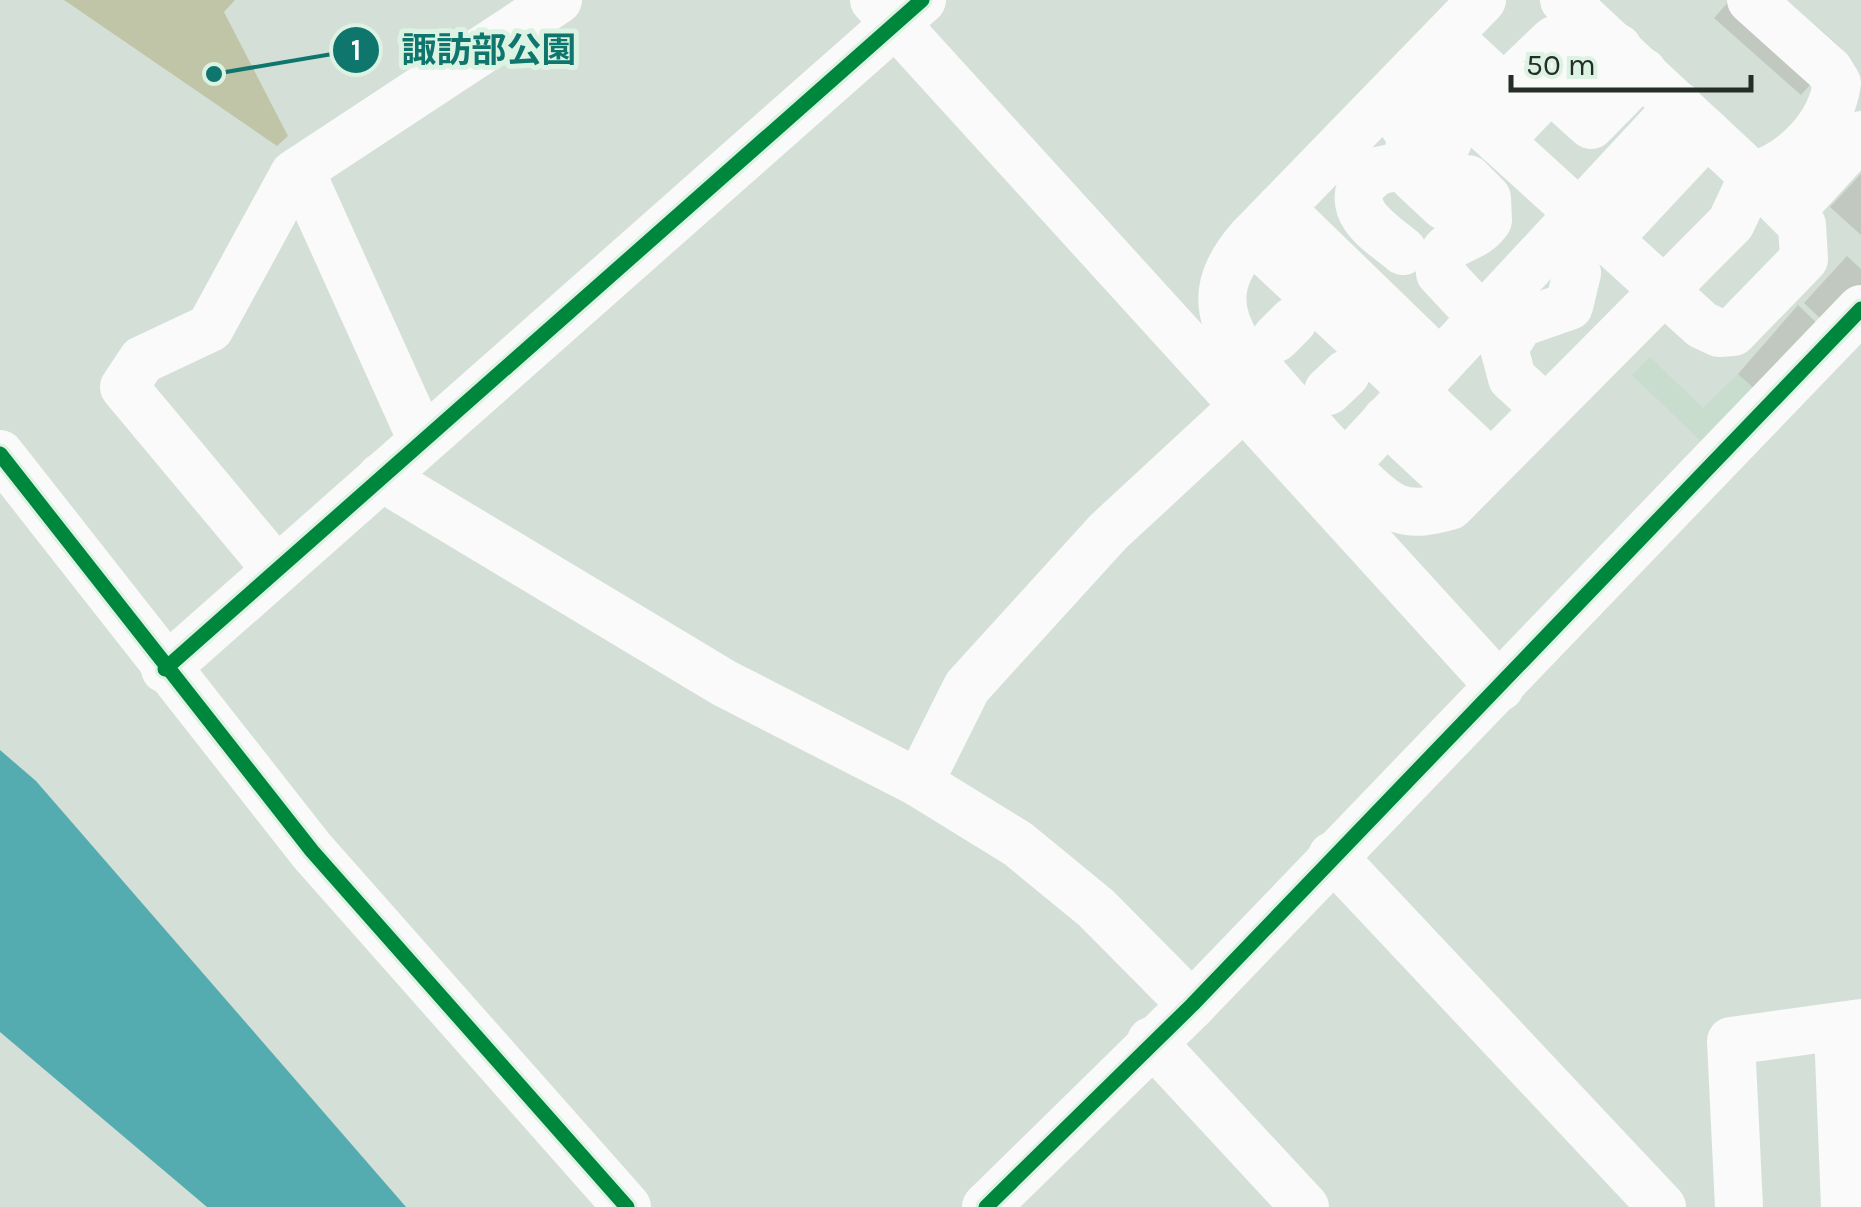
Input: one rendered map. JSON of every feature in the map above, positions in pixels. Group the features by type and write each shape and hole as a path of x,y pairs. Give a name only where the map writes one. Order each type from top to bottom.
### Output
{"street":[{"path":"1482,0 1266,224 1221,289 1225,325 1346,464 1396,508 1424,513 1450,506 1731,223 1753,176 1780,168 1828,117 1837,83 1751,0"},
{"path":"276,570 124,386 142,360 210,328 294,174 553,2"},
{"path":"1411,74 1513,153 1580,231 1664,290 1702,325 1719,332 1734,332 1804,259 1806,236 1790,212 1579,4"},
{"path":"165,669 897,8 1244,406 1500,688"},
{"path":"1411,74 1504,88 1554,40 1593,73 1661,89"},
{"path":"1411,74 1448,141 1414,178 1456,193 1487,198 1488,220 1474,235 1453,241 1444,249 1439,363"},
{"path":"1411,74 1410,154 1402,166 1368,177 1358,194 1359,206 1394,261 1439,363 1477,478"},
{"path":"1394,261 1456,193 1554,124 1589,158 1661,89"},
{"path":"1580,231 1672,201 1661,89"},
{"path":"1346,464 1439,363 1580,231 1661,89"},
{"path":"1790,212 1861,135"},
{"path":"1477,478 1415,466 1439,363 1470,282 1469,272 1480,258 1502,253 1508,246 1512,229 1505,205 1513,153"},
{"path":"300,170 422,440"},
{"path":"1266,224 1394,261"},
{"path":"1266,224 1285,330 1337,382 1439,363"},
{"path":"1266,224 1439,363"},
{"path":"1546,409 1512,378 1504,348 1520,323 1569,306 1577,273 1580,231"},
{"path":"996,1203 1500,688 1861,308"},
{"path":"919,783 967,688 1108,532 1244,406"},
{"path":"0,454 312,852 626,1207"},
{"path":"381,476 724,682 919,783 1018,844 1096,908 1192,1005"},
{"path":"1332,856 1662,1207"},
{"path":"1739,1207 1731,1041 1850,1027 1844,1207"},
{"path":"1151,1041 1305,1207"}],"shaded area":[{"path":"64,0 235,0 224,12 288,136 277,146"},
{"path":"1650,357 1703,408 1738,374 1759,393 1707,447 1632,375"}],"water":[{"path":"0,750 36,781 406,1207 207,1207 0,1032"}],"building":[{"path":"1730,0 1787,0 1842,49 1801,95 1714,18"},
{"path":"1861,174 1861,235 1830,207"},
{"path":"1847,256 1861,269 1861,285 1825,323 1804,303"},
{"path":"1798,305 1822,328 1759,393 1738,374"}],"cycle path":[{"path":"165,669 922,0"},
{"path":"986,1207 1192,1005 1861,309"},
{"path":"0,454 312,851 627,1207"}],"place":[{"name":"諏訪部公園","path":"214,74"}]}
